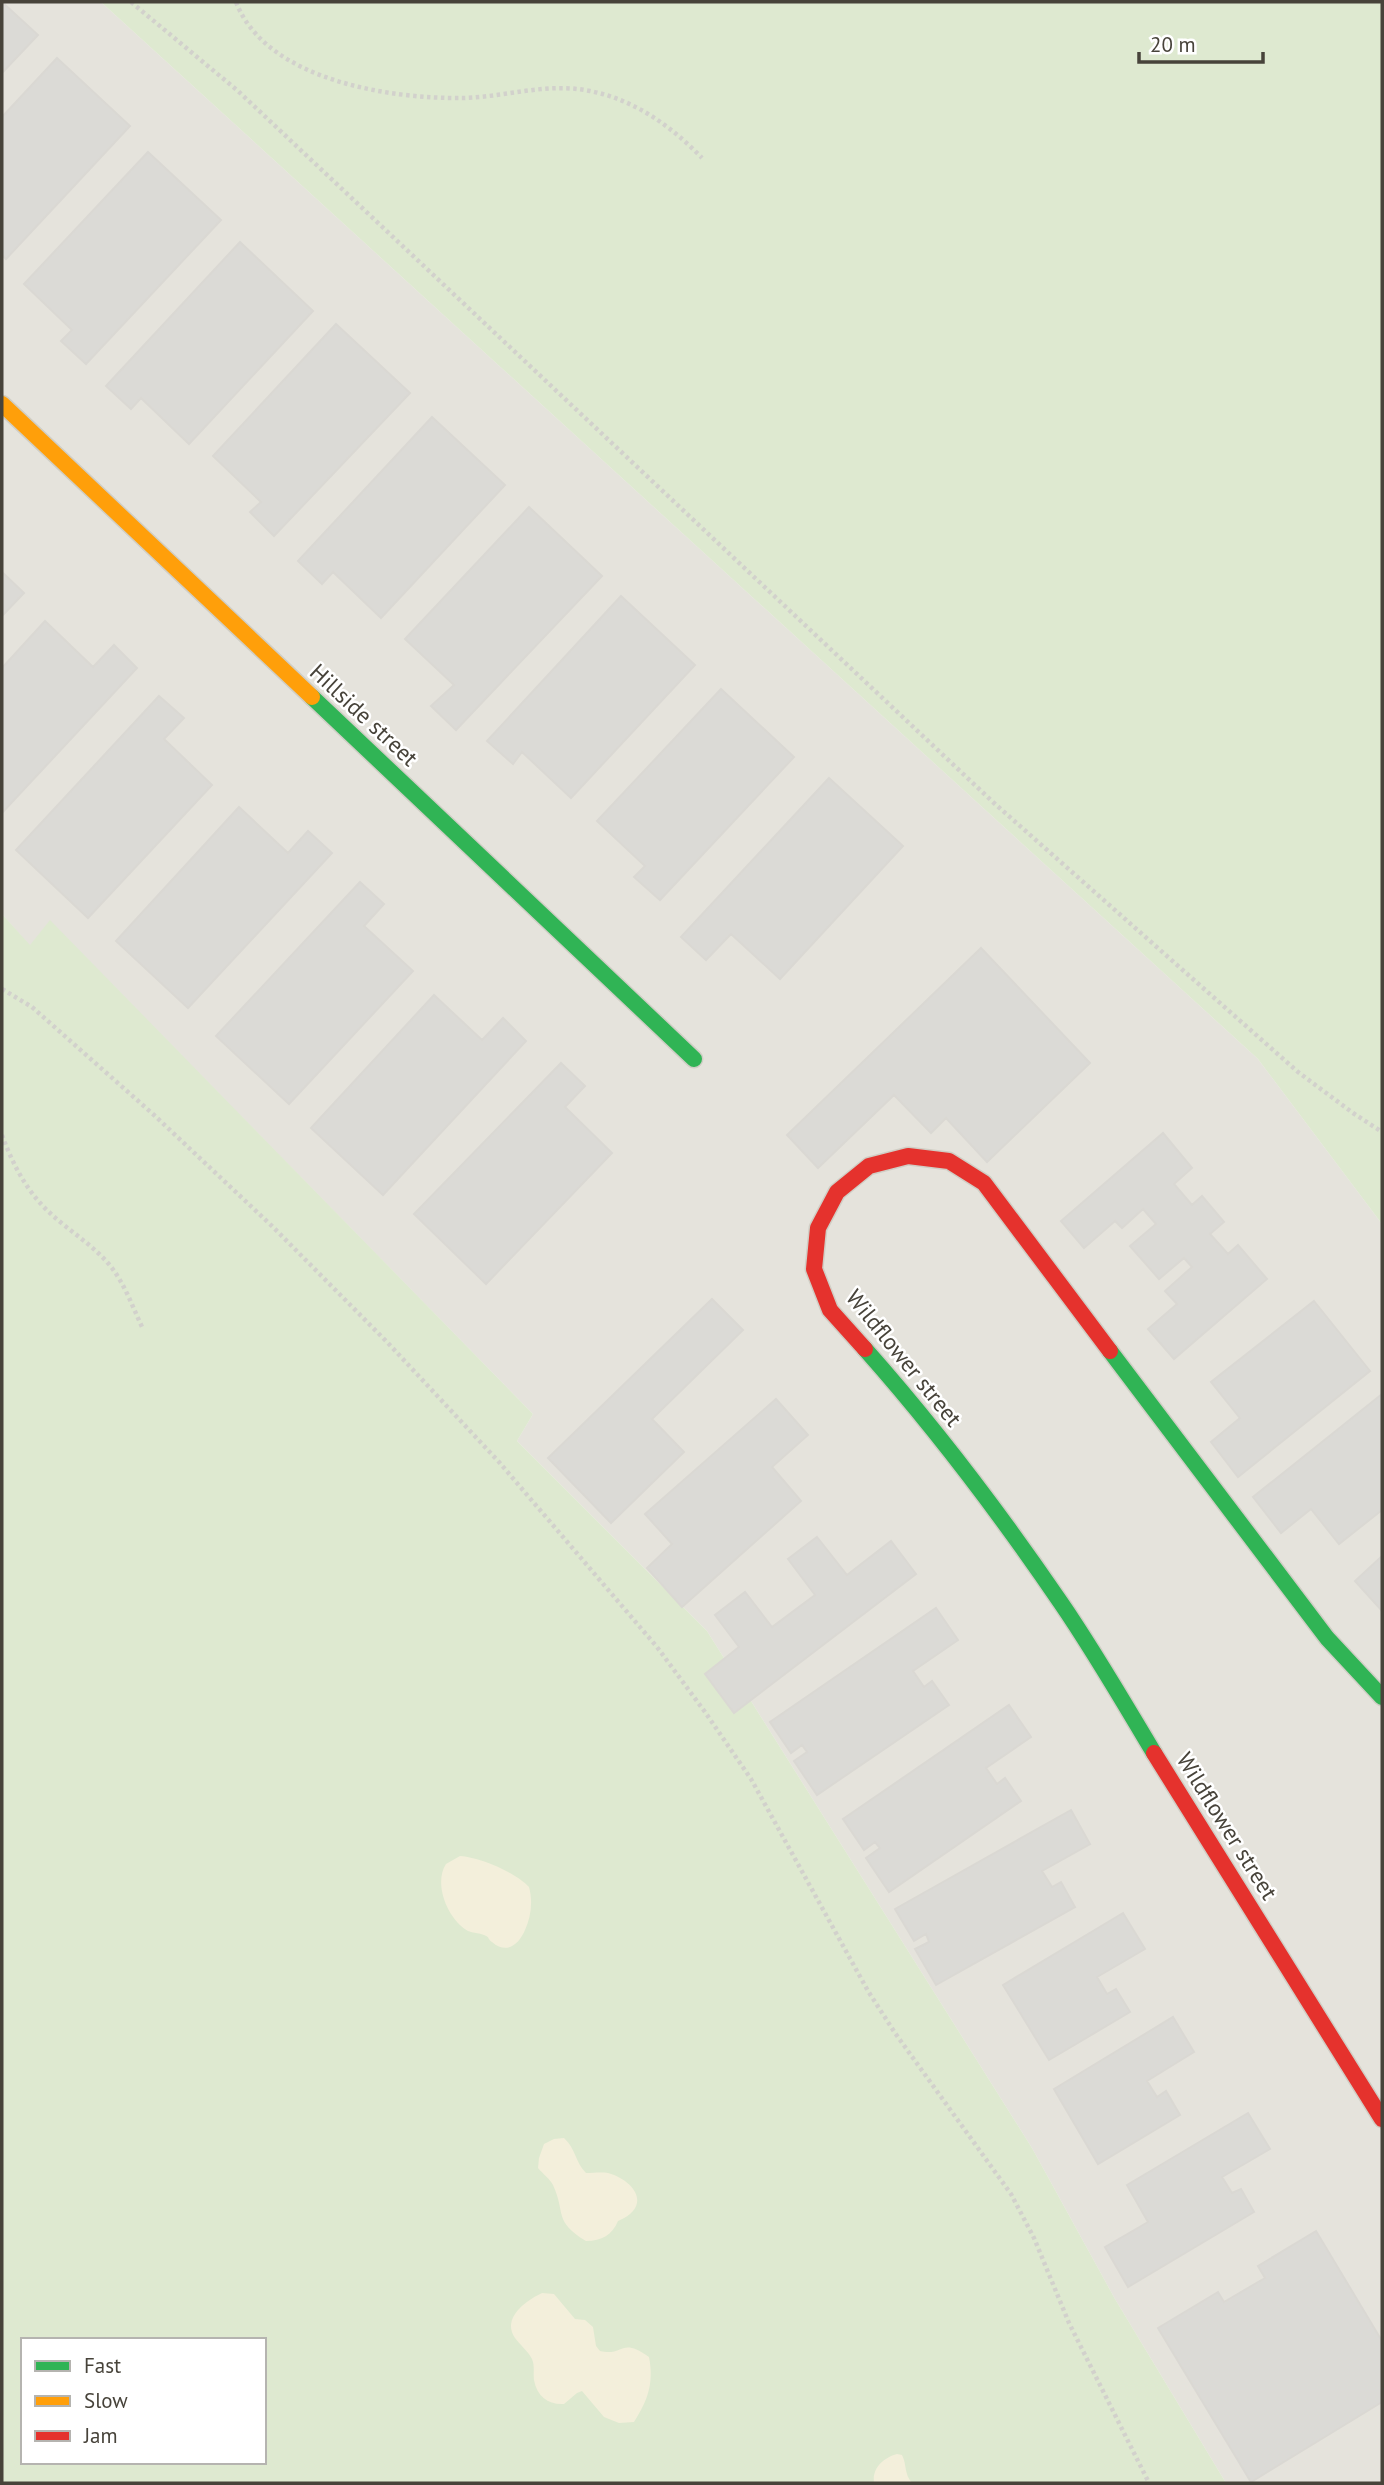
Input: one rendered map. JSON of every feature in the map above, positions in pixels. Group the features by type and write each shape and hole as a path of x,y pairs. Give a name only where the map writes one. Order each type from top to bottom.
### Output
{"street":[{"name":"Hillside street","path":"2,404 694,1059"},
{"name":"Wildflower street","path":"1382,1697 1327,1638 984,1183 949,1161 908,1156 869,1166 837,1192 818,1228 814,1269 830,1310 912,1402 964,1468 1054,1592 1382,2119"}],"path":[{"path":"131,2 238,91 994,803 1297,1072 1382,1132"},
{"path":"236,2 249,26 264,43 314,74 342,83 385,91 463,97 557,87 590,91 622,100 652,115 679,134 702,158"},
{"path":"2,989 32,1007 154,1115 273,1227 387,1342 499,1462 657,1647 751,1779 868,1991 895,2033 1011,2194 1034,2238 1069,2323 1149,2483"},
{"path":"2,1135 20,1174 36,1198 109,1264 122,1282 143,1329"}],"shaded area":[{"path":"2,2 101,2 1258,1059 1382,1224 1382,2483 1226,2483 1115,2299 1032,2148 707,1631 517,1441 533,1414 50,921 30,946 2,914"}],"green space":[{"path":"101,2 1382,2 1382,1224 1258,1059"},
{"path":"2,914 30,945 50,920 533,1414 517,1441 707,1631 1032,2148 1115,2299 1226,2483 2,2483"}],"sand":[{"path":"460,1856 497,1867 516,1876 529,1887 529,1920 522,1935 512,1946 497,1946 486,1936 468,1931 454,1919 445,1901 441,1881 446,1864"},
{"path":"564,2138 586,2173 606,2173 618,2177 632,2188 636,2195 635,2209 618,2221 613,2230 597,2240 586,2241 564,2222 553,2185 538,2168 544,2144"},
{"path":"542,2293 554,2294 575,2319 585,2320 593,2327 596,2346 600,2351 614,2352 627,2347 649,2357 649,2391 634,2422 619,2423 604,2417 582,2391 564,2404 553,2403 541,2395 534,2380 532,2359 515,2338 511,2324 523,2305"},
{"path":"897,2454 902,2455 912,2483 874,2483 880,2464"}],"building":[{"path":"2,2 38,35 2,73"},
{"path":"57,58 130,126 6,259 2,255 2,117"},
{"path":"148,152 221,220 86,364 61,341 72,330 24,284"},
{"path":"240,242 313,311 189,444 141,398 131,409 106,386"},
{"path":"336,324 410,393 274,536 250,512 261,502 213,456"},
{"path":"432,417 505,485 381,618 333,572 322,584 298,561"},
{"path":"529,507 602,576 456,730 431,706 454,685 405,639"},
{"path":"2,572 24,593 2,616"},
{"path":"621,596 695,665 571,798 522,752 513,764 487,741"},
{"path":"45,621 93,667 114,645 137,668 2,813 2,668"},
{"path":"721,689 794,757 660,900 634,877 645,866 597,821"},
{"path":"159,696 184,718 164,739 212,785 88,918 16,850"},
{"path":"829,778 903,846 780,979 731,934 706,960 681,937"},
{"path":"239,807 288,853 308,831 332,853 188,1008 116,941"},
{"path":"360,882 384,904 364,926 413,971 289,1104 216,1036"},
{"path":"981,948 1090,1063 987,1162 946,1118 931,1133 894,1095 818,1168 787,1135"},
{"path":"434,995 482,1040 503,1018 526,1041 383,1195 311,1128"},
{"path":"561,1063 585,1086 565,1107 612,1153 486,1284 414,1214"},
{"path":"1163,1133 1192,1168 1174,1184 1192,1205 1202,1196 1224,1222 1210,1234 1228,1254 1238,1245 1267,1279 1174,1359 1148,1329 1177,1304 1165,1291 1192,1267 1184,1258 1159,1279 1130,1246 1156,1224 1143,1209 1122,1228 1115,1221 1084,1248 1061,1221"},
{"path":"712,1299 743,1330 652,1419 684,1452 611,1523 548,1458"},
{"path":"1314,1301 1370,1371 1238,1477 1211,1442 1240,1418 1211,1382"},
{"path":"1382,1394 1382,1510 1339,1544 1311,1509 1281,1533 1253,1497"},
{"path":"776,1399 808,1435 772,1467 801,1501 682,1607 647,1568 672,1544 645,1514"},
{"path":"817,1537 847,1575 891,1541 916,1574 734,1713 705,1674 739,1647 715,1615 745,1592 772,1627 815,1595 788,1559"},
{"path":"1382,1556 1382,1611 1355,1581"},
{"path":"936,1608 958,1640 913,1671 924,1687 932,1681 949,1705 817,1795 794,1761 807,1752 802,1745 791,1753 770,1722"},
{"path":"1009,1705 1031,1737 986,1768 997,1784 1005,1778 1021,1801 889,1892 866,1858 880,1848 875,1842 864,1850 843,1819"},
{"path":"1071,1810 1090,1844 1042,1871 1052,1887 1061,1882 1075,1907 936,1985 915,1949 929,1942 926,1934 914,1941 895,1909"},
{"path":"1123,1913 1145,1949 1097,1977 1107,1994 1116,1989 1130,2012 1049,2060 1003,1985"},
{"path":"1173,2017 1194,2052 1147,2081 1157,2097 1166,2091 1180,2115 1098,2164 1054,2089"},
{"path":"1248,2113 1270,2149 1222,2177 1232,2193 1241,2189 1254,2212 1128,2287 1105,2247 1148,2222 1127,2185"},
{"path":"1316,2231 1382,2341 1382,2402 1251,2482 1158,2328 1218,2292 1224,2302 1265,2278 1258,2266"}],"traffic: fast":[{"path":"312,697 694,1059"},
{"path":"865,1349 942,1441 1015,1537 1085,1640 1154,1753"},
{"path":"1110,1351 1327,1638 1382,1697"}],"traffic: slow":[{"path":"2,404 312,697"}],"traffic: jam":[{"path":"865,1349 830,1310 814,1269 818,1228 837,1192 869,1166 908,1156 949,1161 984,1183 1110,1351"},
{"path":"1154,1753 1382,2119"}]}
